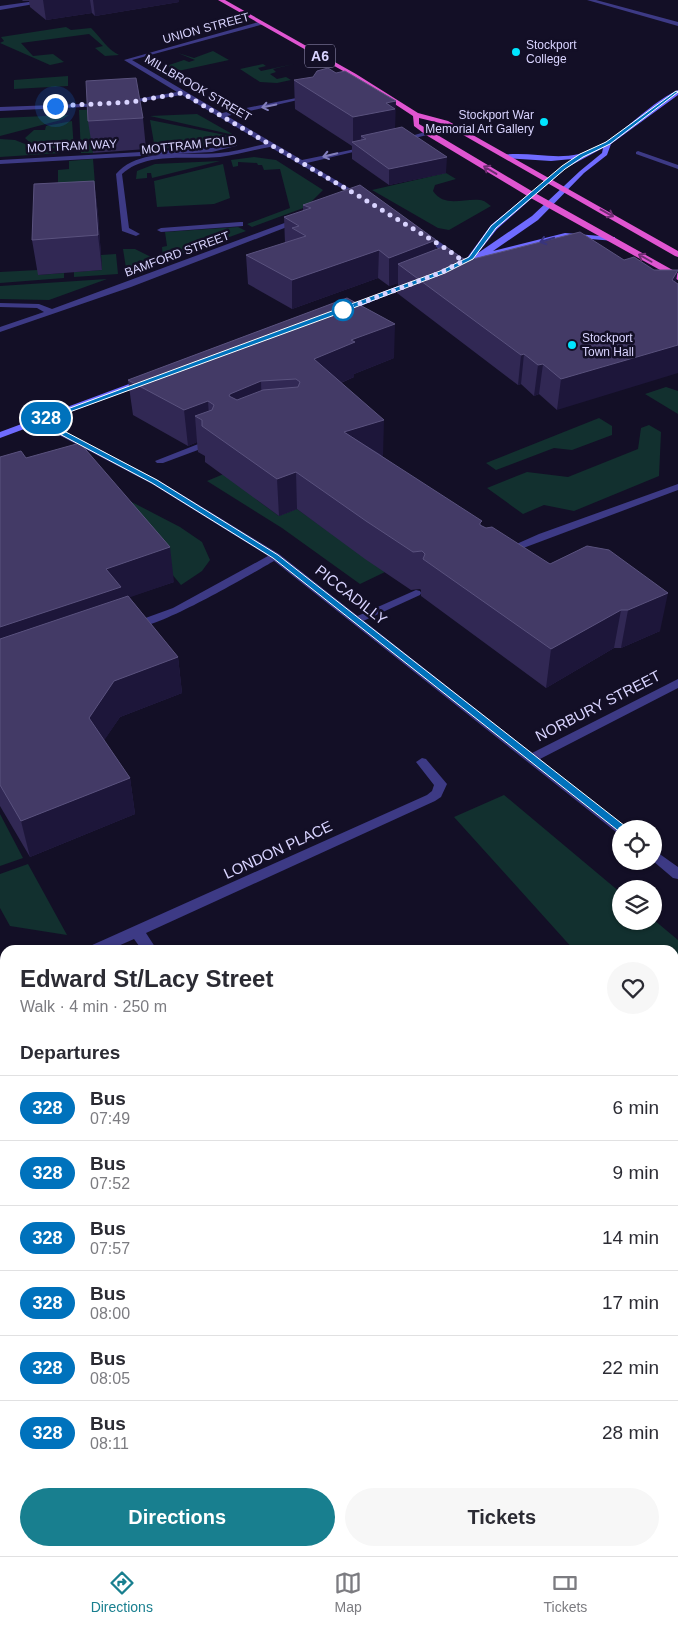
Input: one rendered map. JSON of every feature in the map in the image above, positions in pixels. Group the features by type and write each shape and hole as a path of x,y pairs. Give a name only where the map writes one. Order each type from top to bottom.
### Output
{"highway":[{"name":"A6","path":"221,0 368,84 416,115 446,122 678,254"},
{"name":"A6","path":"416,115 416,125 429,133 532,195 678,276"}],"main road":[{"path":"467,260 494,227 549,180 582,156 608,143 678,92"},
{"path":"483,254 535,218 550,205 565,189 605,154 608,143"},
{"path":"505,156 550,159 582,156"},
{"path":"442,272 483,254 504,251 565,236 612,239"},
{"path":"335,313 425,278"},
{"path":"0,436 150,379"}],"street":[{"path":"0,3 3,7 54,0"},
{"path":"590,0 678,24"},
{"name":"UNION STREET","path":"127,60 262,23"},
{"name":"MILLBROOK STREET","path":"127,60 370,202"},
{"path":"358,86 368,84"},
{"path":"0,110 147,100 182,93"},
{"path":"222,116 314,95"},
{"path":"388,142 429,133"},
{"name":"MOTTRAM FOLD","path":"136,234 125,228 119,174 126,166 149,159 222,155 272,144"},
{"path":"302,162 379,144"},
{"name":"MOTTRAM WAY","path":"0,162 212,150 234,145"},
{"path":"638,153 678,167"},
{"path":"351,200 362,198"},
{"name":"BAMFORD STREET","path":"0,330 305,218"},
{"path":"161,230 240,224"},
{"path":"412,228 467,260"},
{"path":"0,305 39,306 51,312"},
{"name":"PICCADILLY","path":"39,421 155,482 275,556 612,822"},
{"path":"160,461 210,442"},
{"path":"500,554 543,536 678,487"},
{"path":"124,629 177,610 275,556"},
{"path":"357,620 416,593"},
{"name":"NORBURY STREET","path":"532,758 678,683"},
{"name":"LONDON PLACE","path":"107,945 431,798 437,794 441,784 422,762"},
{"path":"662,861 678,874"},
{"path":"137,932 146,945"}],"green space":[{"path":"66,27 71,30 91,28 119,55 105,56 95,48 103,46 89,34 21,43 33,56 53,54 64,62 50,65 0,43 4,41 1,37"},
{"path":"213,51 229,60 178,71 166,66 184,60 189,62 195,60 178,53 194,58"},
{"path":"263,64 266,66 258,68 261,71 294,64 273,69 276,72 270,74 277,79 286,77 291,80 277,83 260,82 240,69"},
{"path":"68,76 68,86 14,89 14,80"},
{"path":"111,109 93,153 81,153 79,110"},
{"path":"197,114 234,135 150,116"},
{"path":"69,115 61,120 0,136 0,118"},
{"path":"150,120 235,137 229,144 155,149"},
{"path":"72,121 74,150 36,146 25,138 34,130 45,130 46,126"},
{"path":"0,139 15,140 40,150 61,153 0,157"},
{"path":"254,157 276,160 323,190 306,207 252,227 247,224 290,208 280,169 264,170 262,165 257,163 238,162 238,166 233,167 231,160"},
{"path":"93,159 95,184 58,186 58,170 69,169 69,161"},
{"path":"220,161 152,178 151,173 147,173 147,178 136,179 137,171 155,164"},
{"path":"223,164 230,198 214,204 157,207 154,181"},
{"path":"446,173 456,179 435,185 433,191 438,196 448,201 481,200 491,206 449,230 438,228 372,190"},
{"path":"238,227 246,231 166,260 163,258 162,247 167,246 165,232"},
{"path":"123,249 135,249 161,262 144,269 130,270 126,268"},
{"path":"116,254 118,274 74,277 74,272 102,270 101,255"},
{"path":"38,270 38,275 64,273 64,278 0,283 0,272"},
{"path":"107,279 49,300 0,299 0,286"},
{"path":"666,387 678,391 678,414 645,394"},
{"path":"599,418 612,426 612,435 572,450 554,448 496,470 486,463"},
{"path":"649,425 661,432 659,476 574,511 544,505 523,514 487,488 527,472 568,477 638,449 641,428"},
{"path":"238,468 257,500 279,516 297,509 385,572 360,584 282,528 207,481"},
{"path":"126,499 180,527 202,542 210,560 202,571 181,585 112,502"},
{"path":"504,795 612,885 612,930 662,930 662,927 678,940 678,945 569,945 454,817"},
{"path":"0,814 23,858 0,866"},
{"path":"28,864 67,935 10,926 0,908 0,874"}],"building":[{"path":"328,68 336,73 345,71 396,101 386,103 395,109 353,117 294,80 313,77 317,71"},
{"path":"136,78 143,118 88,121 86,81"},
{"path":"402,127 447,157 389,169 352,142 366,139 361,136"},
{"path":"94,181 98,235 32,240 34,184"},
{"path":"360,185 436,240 389,258 379,250 292,280 246,255 306,236 292,228 299,226 284,217 311,208 303,205"},
{"name":"Stockport Town Hall","path":"580,232 624,260 634,257 654,270 678,270 672,280 678,284 678,345 561,379 543,364 538,365 524,354 521,355 398,264 445,246 462,258 469,260"},
{"path":"347,298 395,324 351,340 355,342 314,359 384,420 344,432 482,521 480,525 486,528 492,527 550,564 587,546 609,550 668,593 628,610 621,610 551,649 423,559 425,554 422,551 413,552 296,472 277,479 202,426 202,420 195,416 212,410 214,405 208,401 184,410 128,380","holes":["296,379 300,382 298,387 263,390 237,400 229,396 261,381"]},
{"path":"80,443 170,547 106,569 121,587 0,627 0,457 21,451 26,458"},
{"path":"128,596 178,657 114,681 89,718 130,778 21,821 0,785 0,639"}],"bus line":[{"name":"328","path":"612,822 275,556 213,516 155,482 39,421 196,362 338,312 442,272 471,258 494,227 540,187 582,156 608,143 678,92"}],"place":[{"name":"Stockport College","path":"516,52"},
{"name":"Stockport War Memorial Art Gallery","path":"544,122"},
{"name":"Stockport Town Hall","path":"572,345"}],"route":[{"path":"55,106 132,102 182,93 249,130 445,248 463,261 442,272 338,312 343,310"}]}
